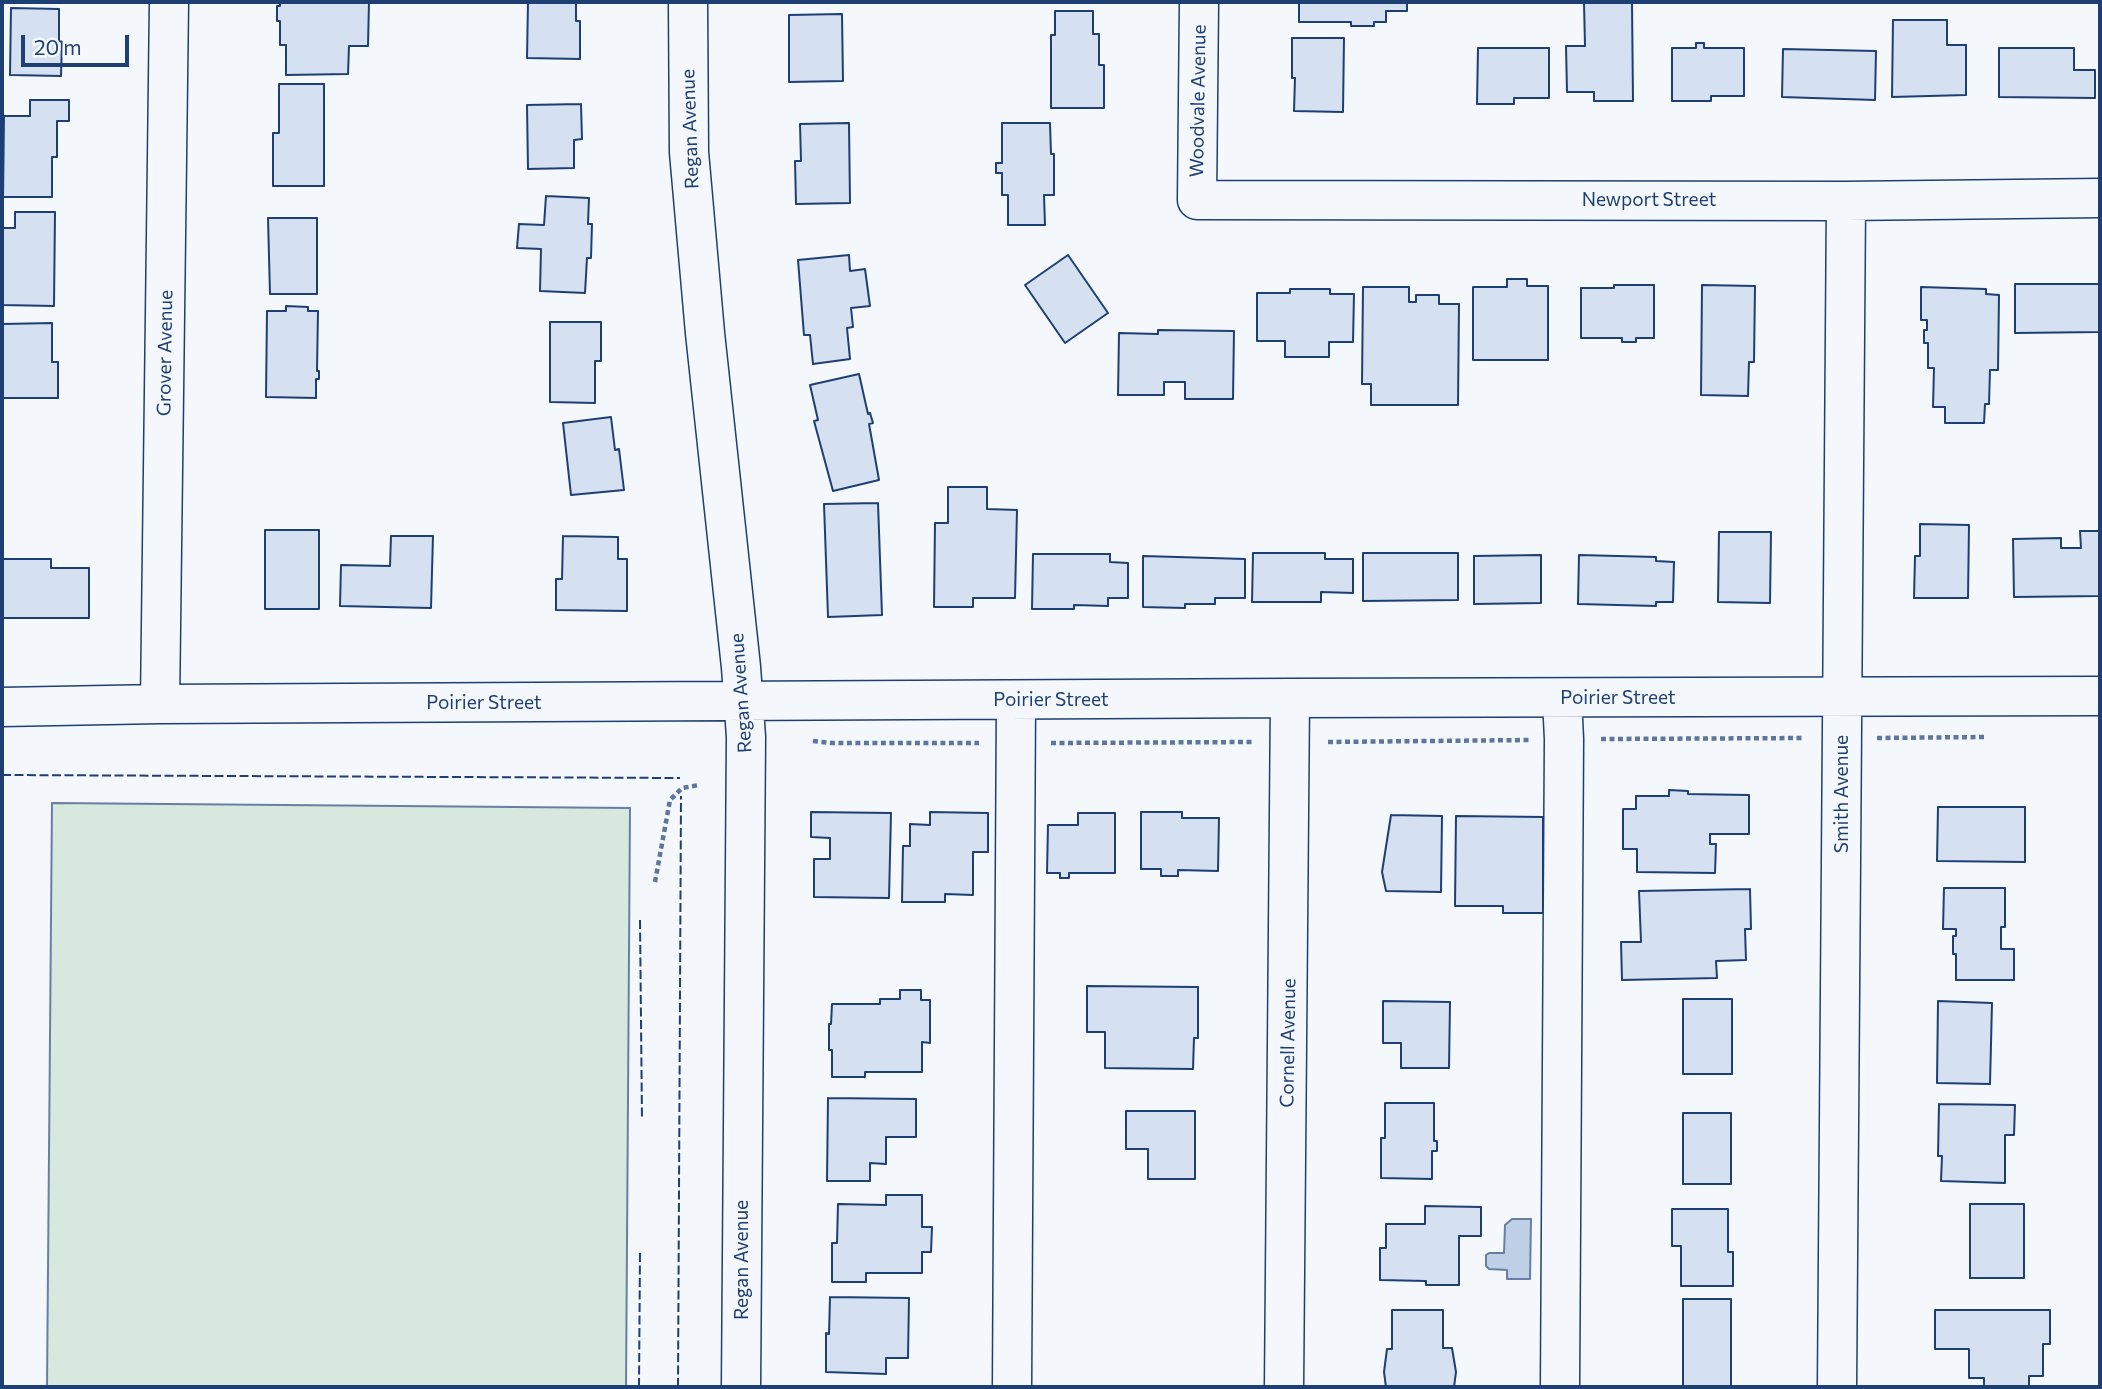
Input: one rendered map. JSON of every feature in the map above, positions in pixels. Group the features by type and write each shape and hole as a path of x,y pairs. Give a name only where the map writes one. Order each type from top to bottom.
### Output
{"street":[{"name":"Grover Avenue","path":"160,704 169,2"},
{"name":"Regan Avenue","path":"688,2 690,166 744,701 746,770 741,1387"},
{"name":"Woodvale Avenue","path":"1197,200 1199,2"},
{"name":"Newport Street","path":"1197,200 1846,201 2100,198"},
{"name":"Smith Avenue","path":"1837,1387 1846,201"},
{"name":"Poirier Street","path":"2,707 1290,698 2100,696"},
{"name":"Cornell Avenue","path":"1284,1387 1290,698"},
{"path":"1560,1387 1564,739 1562,699"},
{"path":"1012,1387 1016,700"}],"path":[{"path":"656,882 670,800 682,788 699,785"}],"shaded area":[{"path":"52,803 630,808 626,1387 47,1387"}],"water":[{"path":"1512,1219 1531,1219 1530,1279 1507,1279 1507,1270 1489,1269 1486,1266 1486,1255 1504,1253 1505,1225"}],"building":[{"path":"280,2 369,2 368,46 349,46 348,74 286,75 286,45 280,45 280,21 277,21 277,6 280,6"},
{"path":"528,2 576,2 576,21 580,21 580,59 527,58"},
{"path":"1299,2 1407,2 1407,11 1386,11 1386,22 1374,22 1374,26 1351,26 1351,22 1299,22"},
{"path":"1584,3 1632,3 1633,101 1594,101 1594,92 1567,92 1566,46 1585,46"},
{"path":"11,8 59,9 61,76 10,75"},
{"path":"1055,11 1093,11 1093,34 1099,34 1099,65 1104,65 1104,108 1051,108 1051,35 1055,35"},
{"path":"842,14 843,81 789,82 789,15"},
{"path":"1893,20 1947,20 1947,45 1966,45 1966,95 1892,97"},
{"path":"1292,38 1344,38 1343,112 1294,111"},
{"path":"1696,43 1704,43 1704,48 1744,48 1744,96 1711,96 1711,101 1672,101 1672,48 1696,48"},
{"path":"1478,48 1549,48 1549,98 1514,98 1514,104 1477,104"},
{"path":"1999,48 2074,48 2074,70 2095,70 2095,98 1999,97"},
{"path":"1783,49 1876,51 1875,100 1782,97"},
{"path":"279,84 324,84 324,186 273,186 273,133 279,133"},
{"path":"30,100 69,100 69,121 57,121 57,157 52,157 52,197 3,197 4,116 30,116"},
{"path":"581,104 582,139 574,140 574,168 528,169 527,105"},
{"path":"849,123 850,203 796,204 795,161 801,161 800,124"},
{"path":"1002,123 1050,123 1051,154 1054,154 1054,195 1044,195 1045,225 1008,225 1008,195 1002,195 1002,173 996,173 996,163 1002,163"},
{"path":"546,196 589,198 588,224 592,224 591,258 587,258 585,293 540,291 541,249 517,248 519,224 544,225"},
{"path":"15,212 55,212 54,306 2,305 2,228 15,228"},
{"path":"268,218 317,218 317,294 270,294"},
{"path":"849,255 850,271 865,269 870,306 851,308 853,327 847,328 850,359 813,364 810,335 804,335 798,260"},
{"path":"1068,255 1108,313 1065,343 1025,285"},
{"path":"1507,279 1527,279 1527,286 1548,286 1548,360 1473,360 1473,287 1507,287"},
{"path":"2015,284 2100,284 2100,332 2015,333"},
{"path":"1614,285 1654,285 1654,338 1636,338 1636,342 1622,342 1622,338 1581,338 1581,288 1614,288"},
{"path":"1702,285 1755,286 1754,362 1749,362 1748,396 1701,395"},
{"path":"1363,287 1409,287 1409,302 1416,302 1416,295 1439,295 1439,304 1459,304 1458,405 1371,405 1371,384 1362,384"},
{"path":"1921,287 1986,289 1986,294 1999,295 1998,370 1990,370 1989,404 1985,404 1984,423 1945,423 1945,407 1933,407 1934,368 1928,368 1928,343 1924,343 1927,320 1921,320"},
{"path":"1290,289 1330,289 1330,294 1354,294 1353,342 1329,342 1329,357 1285,357 1285,341 1257,341 1257,293 1290,293"},
{"path":"286,306 308,307 308,311 318,311 319,379 316,379 316,398 266,397 267,311 286,311"},
{"path":"550,322 601,322 601,361 595,361 595,403 550,402"},
{"path":"52,323 52,362 58,362 58,398 2,398 3,324"},
{"path":"1158,330 1234,331 1233,399 1185,399 1185,382 1164,382 1164,395 1118,395 1119,333 1158,334"},
{"path":"859,374 868,414 870,413 873,423 869,424 879,480 833,491 814,421 818,420 810,385"},
{"path":"611,417 615,450 619,449 624,490 571,495 563,423"},
{"path":"948,487 987,487 987,509 1017,510 1015,598 973,598 973,607 934,607 935,523 948,523"},
{"path":"878,503 882,615 828,617 824,504"},
{"path":"1920,524 1969,525 1968,598 1914,598 1915,556 1920,556"},
{"path":"265,530 319,530 319,609 265,609"},
{"path":"2080,531 2100,531 2100,596 2014,597 2013,539 2061,538 2061,548 2081,548"},
{"path":"1719,532 1771,532 1770,603 1718,602"},
{"path":"391,536 433,536 431,608 340,606 341,565 390,566"},
{"path":"563,536 618,537 618,559 627,559 627,611 556,610 556,579 562,579"},
{"path":"1253,553 1325,553 1325,559 1353,559 1353,593 1321,592 1321,602 1252,602"},
{"path":"1363,553 1458,553 1458,600 1363,601"},
{"path":"1033,554 1110,554 1110,562 1128,563 1128,598 1108,598 1108,606 1074,605 1074,609 1032,609"},
{"path":"1541,555 1541,603 1474,604 1474,556"},
{"path":"1579,555 1656,557 1656,561 1674,562 1673,602 1656,602 1656,606 1578,604"},
{"path":"1143,556 1245,559 1245,598 1215,598 1215,604 1185,604 1185,608 1143,607"},
{"path":"3,559 51,559 51,568 89,568 89,618 3,618"},
{"path":"1669,790 1688,791 1688,794 1749,795 1749,834 1710,834 1710,844 1716,844 1715,873 1637,872 1637,849 1623,849 1623,809 1636,809 1636,796 1669,796"},
{"path":"1938,807 2025,807 2025,862 1937,861"},
{"path":"811,812 891,813 889,898 814,897 814,859 830,859 830,838 811,837"},
{"path":"930,812 988,813 988,852 973,852 973,895 945,894 945,902 902,902 903,846 910,846 910,824 930,825"},
{"path":"1141,812 1182,812 1182,818 1219,818 1218,871 1178,870 1178,876 1161,876 1161,869 1141,869"},
{"path":"1078,813 1115,813 1115,873 1069,873 1069,878 1060,878 1060,873 1047,873 1048,825 1078,825"},
{"path":"1391,815 1442,816 1441,892 1386,891 1382,872"},
{"path":"1456,816 1543,817 1543,913 1503,913 1503,906 1455,906"},
{"path":"1944,888 2005,888 2005,927 2001,927 2001,949 2014,949 2014,980 1956,980 1953,936 1956,936 1956,929 1943,929"},
{"path":"1750,889 1751,929 1745,929 1746,960 1716,961 1717,978 1622,980 1621,942 1641,942 1639,891"},
{"path":"1087,986 1198,987 1198,1038 1194,1038 1193,1069 1105,1068 1105,1032 1087,1032"},
{"path":"900,990 921,990 921,1000 930,1000 930,1043 922,1042 922,1072 865,1072 865,1077 832,1077 829,1024 832,1004 880,1004 880,999 900,999"},
{"path":"1683,999 1732,999 1732,1074 1683,1074"},
{"path":"1383,1001 1450,1002 1449,1068 1401,1068 1401,1043 1383,1043"},
{"path":"1938,1001 1992,1003 1990,1084 1937,1083"},
{"path":"828,1098 916,1099 916,1137 886,1137 886,1164 870,1163 870,1181 827,1181"},
{"path":"1385,1103 1434,1103 1434,1141 1437,1141 1437,1151 1432,1151 1432,1179 1381,1178 1381,1138 1385,1138"},
{"path":"1939,1104 2015,1105 2014,1135 2005,1135 2005,1183 1941,1181 1942,1156 1938,1156"},
{"path":"1126,1111 1195,1111 1195,1179 1148,1179 1148,1149 1126,1149"},
{"path":"1683,1113 1731,1113 1731,1184 1683,1184"},
{"path":"886,1195 922,1195 922,1227 932,1227 931,1252 922,1252 922,1273 866,1273 866,1282 832,1282 832,1243 837,1243 838,1204 886,1205"},
{"path":"1970,1204 2024,1204 2024,1278 1970,1278"},
{"path":"1425,1206 1481,1207 1481,1236 1459,1236 1459,1285 1380,1280 1380,1248 1386,1248 1386,1224 1425,1224"},
{"path":"1672,1209 1728,1209 1728,1252 1733,1252 1733,1286 1681,1286 1681,1246 1672,1246"},
{"path":"830,1297 909,1298 908,1358 886,1358 886,1374 826,1372"},
{"path":"1683,1299 1731,1299 1731,1387 1683,1387"},
{"path":"1392,1310 1443,1310 1443,1348 1452,1348 1456,1372 1454,1387 1386,1387 1384,1372 1387,1349 1392,1349"},
{"path":"1935,1310 2050,1310 2050,1344 2043,1344 2043,1376 2029,1376 2029,1387 1984,1387 1984,1378 1969,1378 1969,1349 1935,1349"}],"fence":[{"path":"2,775 680,778"},
{"path":"678,1387 681,796"},
{"path":"640,920 642,1120"},
{"path":"639,1387 640,1252"}]}
